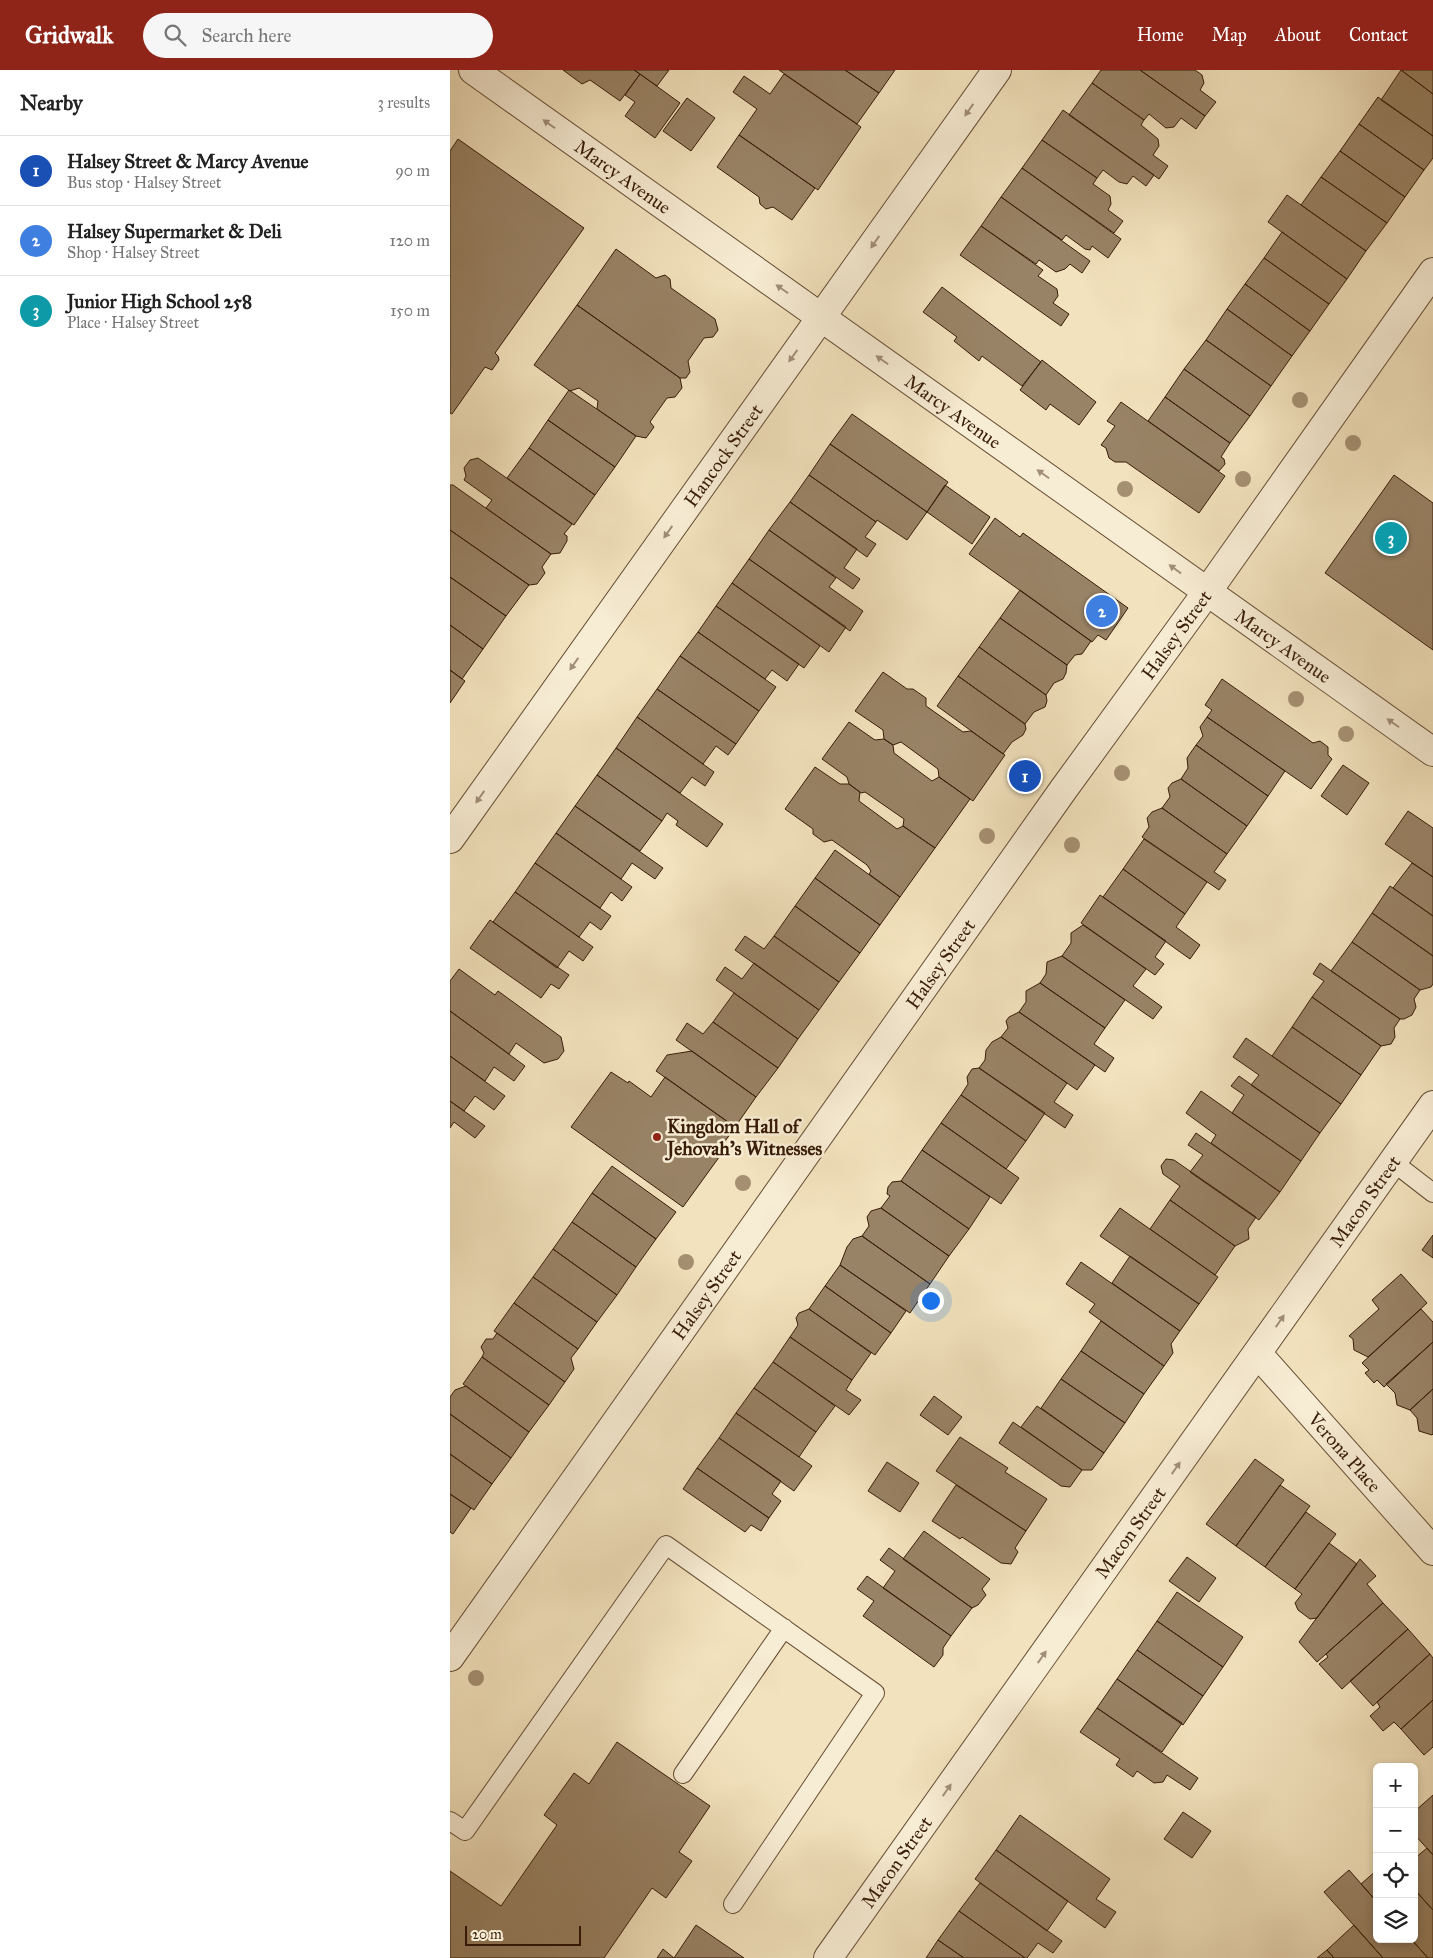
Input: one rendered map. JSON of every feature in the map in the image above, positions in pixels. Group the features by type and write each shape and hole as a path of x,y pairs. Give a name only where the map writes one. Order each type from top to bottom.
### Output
{"street":[{"name":"Marcy Avenue","path":"473,70 1433,752"},
{"name":"Hancock Street","path":"450,839 997,70"},
{"name":"Halsey Street","path":"450,1657 1063,790 1207,592 1433,272"},
{"name":"Macon Street","path":"828,1958 1433,1105"},
{"name":"Verona Place","path":"1258,1354 1433,1551"}],"lane":[{"path":"1393,1162 1433,1193"},
{"path":"450,1820 465,1831 666,1545 875,1693 733,1904"},
{"path":"683,1774 784,1628"}],"building":[{"path":"563,70 634,70 640,74 620,101 590,80 582,84"},
{"path":"634,70 669,70 657,86"},
{"path":"779,70 845,70 879,93 857,124"},
{"path":"845,70 895,70 879,93"},
{"path":"1101,70 1140,70 1205,116 1196,129 1181,118 1174,127 1166,128 1149,114 1144,120 1092,83"},
{"path":"1140,70 1195,70 1202,75 1204,83 1200,90 1216,102 1205,116"},
{"path":"1401,70 1433,94 1433,136 1381,100"},
{"path":"1401,70 1433,70 1433,94"},
{"path":"640,74 680,103 655,138 625,116 635,102 625,95"},
{"path":"784,74 861,127 818,190 739,135 757,109 733,92 744,76 770,94"},
{"path":"1092,83 1144,120 1141,125 1158,139 1159,146 1153,155 1168,166 1159,179 1069,115"},
{"path":"1378,97 1433,136 1433,158 1424,170 1359,124"},
{"path":"687,98 715,118 691,151 663,131"},
{"path":"1063,110 1154,175 1146,186 1133,176 1127,184 1119,182 1103,170 1097,178 1042,140"},
{"path":"1359,124 1424,170 1405,197 1340,151"},
{"path":"739,135 815,188 792,220 773,207 766,209 760,204 759,197 717,167"},
{"path":"458,139 584,228 495,353 499,360 492,370 485,367 452,414 450,413 450,151"},
{"path":"1042,140 1097,178 1093,184 1110,196 1111,204 1108,210 1123,221 1114,233 1022,168"},
{"path":"1340,151 1405,197 1387,223 1321,177"},
{"path":"1022,168 1121,239 1108,258 1092,246 1090,250 1085,249 1066,235 1062,240 1001,197"},
{"path":"1321,177 1387,223 1366,251 1301,205"},
{"path":"1287,195 1366,251 1347,279 1268,222"},
{"path":"1001,197 1090,261 1082,273 1070,264 1065,269 1056,272 1039,260 1036,264 981,226"},
{"path":"981,226 1043,270 1038,276 1057,289 1058,296 1053,303 1069,314 1061,326 960,255"},
{"path":"1282,232 1347,279 1329,304 1264,258"},
{"path":"616,249 656,278 665,275 670,279 671,288 715,319 718,330 713,337 704,338 688,361 690,372 686,378 680,378 577,305"},
{"path":"1264,258 1329,304 1310,331 1245,284"},
{"path":"1245,284 1310,331 1292,356 1227,309"},
{"path":"942,287 1041,362 1022,386 982,356 979,361 954,341 957,337 923,312"},
{"path":"577,305 680,378 682,388 675,397 667,398 650,422 654,427 646,438 636,436 597,409 598,401 579,388 570,391 534,365"},
{"path":"1227,309 1292,356 1271,386 1206,340"},
{"path":"1206,340 1271,386 1250,416 1184,369"},
{"path":"1042,360 1096,402 1079,425 1050,404 1046,410 1020,390"},
{"path":"1184,369 1250,416 1230,443 1165,397"},
{"path":"569,390 636,436 615,467 548,420"},
{"path":"1165,397 1230,443 1221,457 1224,459 1225,464 1219,471 1148,421"},
{"path":"1121,402 1225,476 1199,513 1126,462 1115,462 1109,458 1106,448 1101,445 1115,426 1107,421"},
{"path":"852,414 948,482 927,512 830,444"},
{"path":"548,420 615,467 595,495 529,448"},
{"path":"830,444 927,512 907,540 877,520 876,522 809,475"},
{"path":"529,448 595,495 574,525 507,478"},
{"path":"478,458 572,524 564,534 567,536 567,541 560,553 551,554 486,508 492,500 464,480 466,476 464,468 470,460"},
{"path":"809,475 876,522 865,537 876,544 867,557 790,502"},
{"path":"1394,475 1433,503 1433,650 1325,573"},
{"path":"450,485 453,485 551,554 542,567 545,573 537,584 529,585 450,530"},
{"path":"945,485 990,517 972,544 927,512"},
{"path":"790,502 857,549 844,568 860,579 853,589 769,530"},
{"path":"995,518 1020,537 1023,533 1128,608 1106,640 1098,635 1092,642 969,554"},
{"path":"450,530 529,585 506,616 450,577"},
{"path":"769,530 836,578 829,587 863,611 850,631 749,559"},
{"path":"749,559 846,627 829,652 732,583"},
{"path":"450,577 506,616 483,649 450,625"},
{"path":"732,583 820,646 804,668 716,606"},
{"path":"1020,590 1091,641 1082,654 1075,655 1067,665 1000,618"},
{"path":"716,606 799,664 787,681 772,670 765,679 698,632"},
{"path":"1000,618 1067,665 1063,679 1054,683 1046,695 979,647"},
{"path":"450,625 483,649 462,679 450,670"},
{"path":"698,632 776,687 759,711 680,656"},
{"path":"979,647 1046,695 1045,707 1034,712 1025,724 958,676"},
{"path":"680,656 759,711 736,744 657,689"},
{"path":"450,670 465,681 450,703"},
{"path":"883,672 907,689 913,689 926,698 926,706 963,732 971,731 1005,755 973,801 939,777 938,769 901,742 893,745 884,739 883,730 855,711"},
{"path":"958,676 1025,724 1026,729 1023,735 1012,742 1003,754 937,706"},
{"path":"1222,679 1313,743 1320,741 1328,747 1328,755 1332,759 1311,789 1207,717 1212,710 1205,705"},
{"path":"657,689 736,744 728,755 716,746 703,764 637,717"},
{"path":"637,717 714,772 705,786 692,777 680,793 616,748"},
{"path":"1207,717 1285,771 1268,796 1196,745 1203,736 1200,727"},
{"path":"849,722 875,740 884,739 893,745 894,753 932,781 939,777 970,799 935,848 903,826 904,819 865,792 861,793 849,784 847,777 822,759"},
{"path":"1196,745 1268,796 1247,826 1181,779 1188,768 1187,758"},
{"path":"616,748 723,824 707,847 676,825 678,821 667,813 662,821 597,775"},
{"path":"1343,765 1369,783 1347,815 1321,796"},
{"path":"815,767 840,784 849,784 860,792 859,801 897,829 903,826 935,848 900,897 869,874 871,871 867,865 832,840 824,842 813,834 813,829 785,809"},
{"path":"597,775 662,821 640,851 575,806"},
{"path":"1181,779 1247,826 1227,854 1162,808 1170,797 1168,788 1172,783"},
{"path":"575,806 663,868 655,879 632,863 621,879 556,833"},
{"path":"1162,808 1227,854 1214,872 1226,880 1219,890 1142,837 1149,827 1147,818 1152,812"},
{"path":"1408,811 1433,828 1433,877 1385,844"},
{"path":"556,833 632,887 622,901 611,892 600,908 535,863"},
{"path":"1144,839 1207,882 1185,914 1123,869"},
{"path":"835,850 900,897 880,925 815,878"},
{"path":"535,863 611,916 601,930 590,922 579,937 515,892"},
{"path":"1412,863 1433,877 1433,916 1393,888"},
{"path":"1123,869 1185,914 1176,927 1200,945 1190,959 1103,897"},
{"path":"815,878 880,925 860,953 795,906"},
{"path":"1390,886 1433,916 1433,956 1372,913"},
{"path":"515,892 593,947 583,961 569,951 557,968 493,922"},
{"path":"1100,895 1166,941 1155,957 1164,964 1155,975 1081,923"},
{"path":"795,906 860,953 839,982 774,936"},
{"path":"1372,913 1433,956 1433,984 1431,987 1420,990 1352,942"},
{"path":"490,920 569,975 559,989 551,984 541,998 470,948"},
{"path":"1083,925 1146,969 1133,986 1162,1007 1153,1019 1062,956 1071,943 1071,933"},
{"path":"745,936 764,949 774,936 839,982 819,1010 735,950"},
{"path":"1352,942 1420,990 1414,999 1416,1007 1412,1015 1400,1019 1331,971"},
{"path":"1062,956 1125,1000 1105,1028 1040,983 1046,974 1047,962"},
{"path":"754,963 819,1010 798,1039 716,980 725,967 742,979"},
{"path":"1320,963 1400,1019 1394,1028 1395,1037 1391,1044 1381,1046 1312,997 1324,981 1313,974"},
{"path":"459,969 495,995 498,991 561,1037 564,1051 558,1059 544,1063 516,1043 509,1054 450,1011 450,981"},
{"path":"1040,983 1105,1028 1094,1044 1114,1058 1105,1072 1019,1012 1026,1002 1026,991"},
{"path":"734,993 798,1039 778,1068 713,1022"},
{"path":"1312,997 1381,1046 1361,1075 1292,1027"},
{"path":"450,1011 525,1066 514,1081 494,1067 485,1081 450,1056"},
{"path":"1019,1012 1095,1065 1077,1090 1001,1037 1008,1028 1006,1021 1009,1017"},
{"path":"713,1022 778,1068 756,1097 676,1040 687,1023 703,1034"},
{"path":"1292,1027 1361,1075 1341,1104 1272,1056"},
{"path":"1001,1037 1067,1083 1054,1102 1073,1115 1065,1128 979,1068 985,1060 986,1050 992,1042"},
{"path":"1246,1038 1341,1104 1320,1133 1251,1085 1259,1075 1233,1057"},
{"path":"692,1051 756,1097 735,1127 656,1071 667,1055"},
{"path":"450,1056 505,1096 494,1110 475,1096 464,1111 450,1101"},
{"path":"979,1068 1045,1113 1026,1141 961,1095 968,1084 967,1077 972,1069"},
{"name":"Kingdom Hall of Jehovah's Witnesses","path":"611,1072 628,1083 629,1081 651,1097 665,1077 735,1127 721,1147 725,1149 683,1207 571,1127"},
{"path":"1239,1076 1320,1133 1301,1161 1232,1113 1244,1095 1231,1086"},
{"path":"1201,1091 1301,1161 1280,1192 1211,1143 1216,1135 1186,1113"},
{"path":"961,1095 1026,1141 1006,1169 941,1123"},
{"path":"450,1101 485,1126 475,1138 454,1122 450,1128"},
{"path":"941,1123 1019,1178 1001,1204 922,1150"},
{"path":"1196,1133 1280,1192 1259,1220 1190,1172 1203,1155 1188,1145"},
{"path":"922,1150 990,1197 969,1229 901,1181"},
{"path":"1166,1159 1174,1160 1256,1217 1248,1229 1249,1239 1235,1246 1170,1200 1180,1186 1163,1174 1161,1166"},
{"path":"612,1166 676,1212 656,1239 592,1193"},
{"path":"901,1181 969,1229 949,1256 881,1208 890,1196 887,1194 888,1187 892,1182"},
{"path":"592,1193 656,1239 636,1267 572,1222"},
{"path":"1170,1200 1235,1246 1215,1275 1150,1229"},
{"path":"881,1208 949,1256 930,1284 862,1236 869,1226 867,1217 871,1211"},
{"path":"1120,1208 1218,1277 1199,1304 1100,1236"},
{"path":"572,1222 636,1267 617,1295 553,1249"},
{"path":"1433,1235 1433,1258 1422,1250"},
{"path":"862,1236 930,1284 910,1313 840,1265 847,1247 853,1239"},
{"path":"553,1249 617,1295 597,1322 533,1277"},
{"path":"1130,1256 1199,1304 1180,1331 1112,1283"},
{"path":"1081,1262 1180,1331 1171,1344 1173,1353 1164,1366 1089,1312 1095,1304 1066,1284"},
{"path":"840,1265 906,1311 891,1333 825,1286"},
{"path":"1401,1274 1427,1303 1368,1357 1354,1350 1353,1339 1349,1336 1379,1309 1372,1300"},
{"path":"533,1277 597,1322 578,1349 514,1303"},
{"path":"825,1286 891,1333 875,1355 809,1309"},
{"path":"514,1303 578,1349 571,1358 574,1369 565,1382 494,1331"},
{"path":"809,1309 871,1353 852,1380 790,1337 798,1325 796,1318 799,1313"},
{"path":"1421,1309 1433,1322 1433,1342 1384,1387 1377,1380 1374,1383 1365,1373 1369,1370 1362,1363"},
{"path":"1101,1321 1164,1366 1144,1394 1081,1351"},
{"path":"497,1333 565,1382 549,1405 482,1357 484,1353 481,1347 486,1339 493,1339"},
{"path":"790,1337 852,1380 846,1390 861,1400 849,1415 773,1362"},
{"path":"1433,1342 1433,1389 1410,1410 1397,1405 1395,1393 1386,1384"},
{"path":"1081,1351 1144,1394 1125,1423 1061,1379"},
{"path":"482,1357 549,1405 529,1432 463,1384"},
{"path":"773,1362 835,1406 816,1432 754,1388"},
{"path":"1061,1379 1125,1423 1104,1453 1041,1408"},
{"path":"466,1386 529,1432 511,1458 450,1414 450,1397 455,1390"},
{"path":"754,1388 816,1432 799,1457 736,1413"},
{"path":"1433,1389 1432,1435 1419,1431 1417,1418 1410,1410"},
{"path":"934,1396 962,1417 948,1435 920,1415"},
{"path":"1037,1406 1104,1453 1092,1470 1082,1470 1021,1427"},
{"path":"736,1413 812,1466 794,1491 719,1438"},
{"path":"450,1414 511,1458 492,1484 450,1454"},
{"path":"1013,1422 1082,1470 1070,1487 1061,1486 999,1443"},
{"path":"960,1437 1008,1468 1005,1472 1047,1499 1026,1531 936,1471"},
{"path":"719,1438 781,1481 772,1494 781,1501 769,1518 697,1468"},
{"path":"450,1454 492,1484 474,1510 450,1494"},
{"path":"1255,1459 1284,1480 1236,1546 1206,1524"},
{"path":"887,1462 919,1483 900,1512 868,1491"},
{"path":"697,1468 769,1518 761,1531 751,1525 745,1532 683,1489"},
{"path":"956,1485 1026,1531 1015,1548 1018,1552 1011,1564 1001,1563 962,1537 960,1539 932,1521"},
{"path":"1280,1485 1310,1506 1265,1567 1236,1546"},
{"path":"450,1494 471,1508 453,1534 450,1532"},
{"path":"1306,1512 1336,1534 1295,1589 1265,1567"},
{"path":"924,1531 990,1579 982,1589 986,1595 978,1605 972,1608 903,1559"},
{"path":"1329,1543 1357,1564 1317,1618 1310,1619 1298,1610 1295,1603 1302,1594 1295,1589"},
{"path":"889,1548 972,1608 951,1636 883,1588 895,1571 880,1560"},
{"path":"1187,1557 1216,1578 1199,1602 1169,1581"},
{"path":"1360,1559 1376,1576 1367,1584 1383,1603 1317,1662 1299,1642"},
{"path":"867,1576 951,1636 943,1648 943,1655 934,1667 863,1616 874,1601 857,1589"},
{"path":"1177,1592 1243,1637 1223,1667 1157,1621"},
{"path":"1383,1603 1408,1629 1342,1689 1319,1664 1328,1657 1326,1654"},
{"path":"1157,1621 1223,1667 1203,1696 1137,1650"},
{"path":"1408,1629 1430,1654 1373,1706 1350,1681"},
{"path":"1137,1650 1203,1696 1183,1725 1117,1679"},
{"path":"1430,1654 1433,1658 1433,1700 1401,1729 1394,1722 1383,1731 1370,1716 1380,1707 1377,1702"},
{"path":"1117,1679 1182,1723 1162,1752 1097,1708"},
{"path":"1433,1700 1433,1747 1424,1755 1401,1729"},
{"path":"1097,1708 1198,1778 1190,1790 1167,1775 1163,1782 1154,1783 1137,1771 1133,1777 1116,1765 1120,1759 1080,1732"},
{"path":"617,1742 710,1806 679,1852 692,1861 666,1898 652,1888 604,1958 450,1958 450,1871 501,1906 557,1825 544,1815 574,1773 589,1784"},
{"path":"1433,1795 1433,1855 1418,1838 1418,1808"},
{"path":"1183,1812 1211,1831 1192,1858 1164,1839"},
{"path":"1020,1815 1110,1879 1096,1899 1116,1912 1105,1928 996,1850"},
{"path":"1427,1848 1433,1855 1433,1910 1418,1893 1418,1856"},
{"path":"996,1850 1068,1901 1047,1931 975,1879"},
{"path":"1349,1870 1373,1897 1373,1943 1415,1943 1428,1958 1383,1958 1324,1892"},
{"path":"1373,1874 1373,1898 1361,1884"},
{"path":"980,1883 1062,1941 1053,1953 1038,1943 1027,1958 1025,1958 959,1911"},
{"path":"1418,1893 1433,1910 1433,1958 1428,1958 1415,1943 1418,1943"},
{"path":"959,1911 1025,1958 964,1958 938,1940"},
{"path":"696,1925 744,1958 674,1958"},
{"path":"1354,1925 1383,1958 1334,1958 1327,1950"},
{"path":"938,1940 964,1958 926,1958"},
{"path":"663,1949 674,1958 657,1958"},
{"path":"1327,1950 1334,1958 1317,1958"}],"place":[{"name":"Junior High School 258","path":"1391,538"},
{"name":"Halsey Supermarket & Deli","path":"1102,611"},
{"name":"Halsey Street & Marcy Avenue","path":"1025,776"},
{"name":"Kingdom Hall of Jehovah's Witnesses","path":"657,1137"}]}
